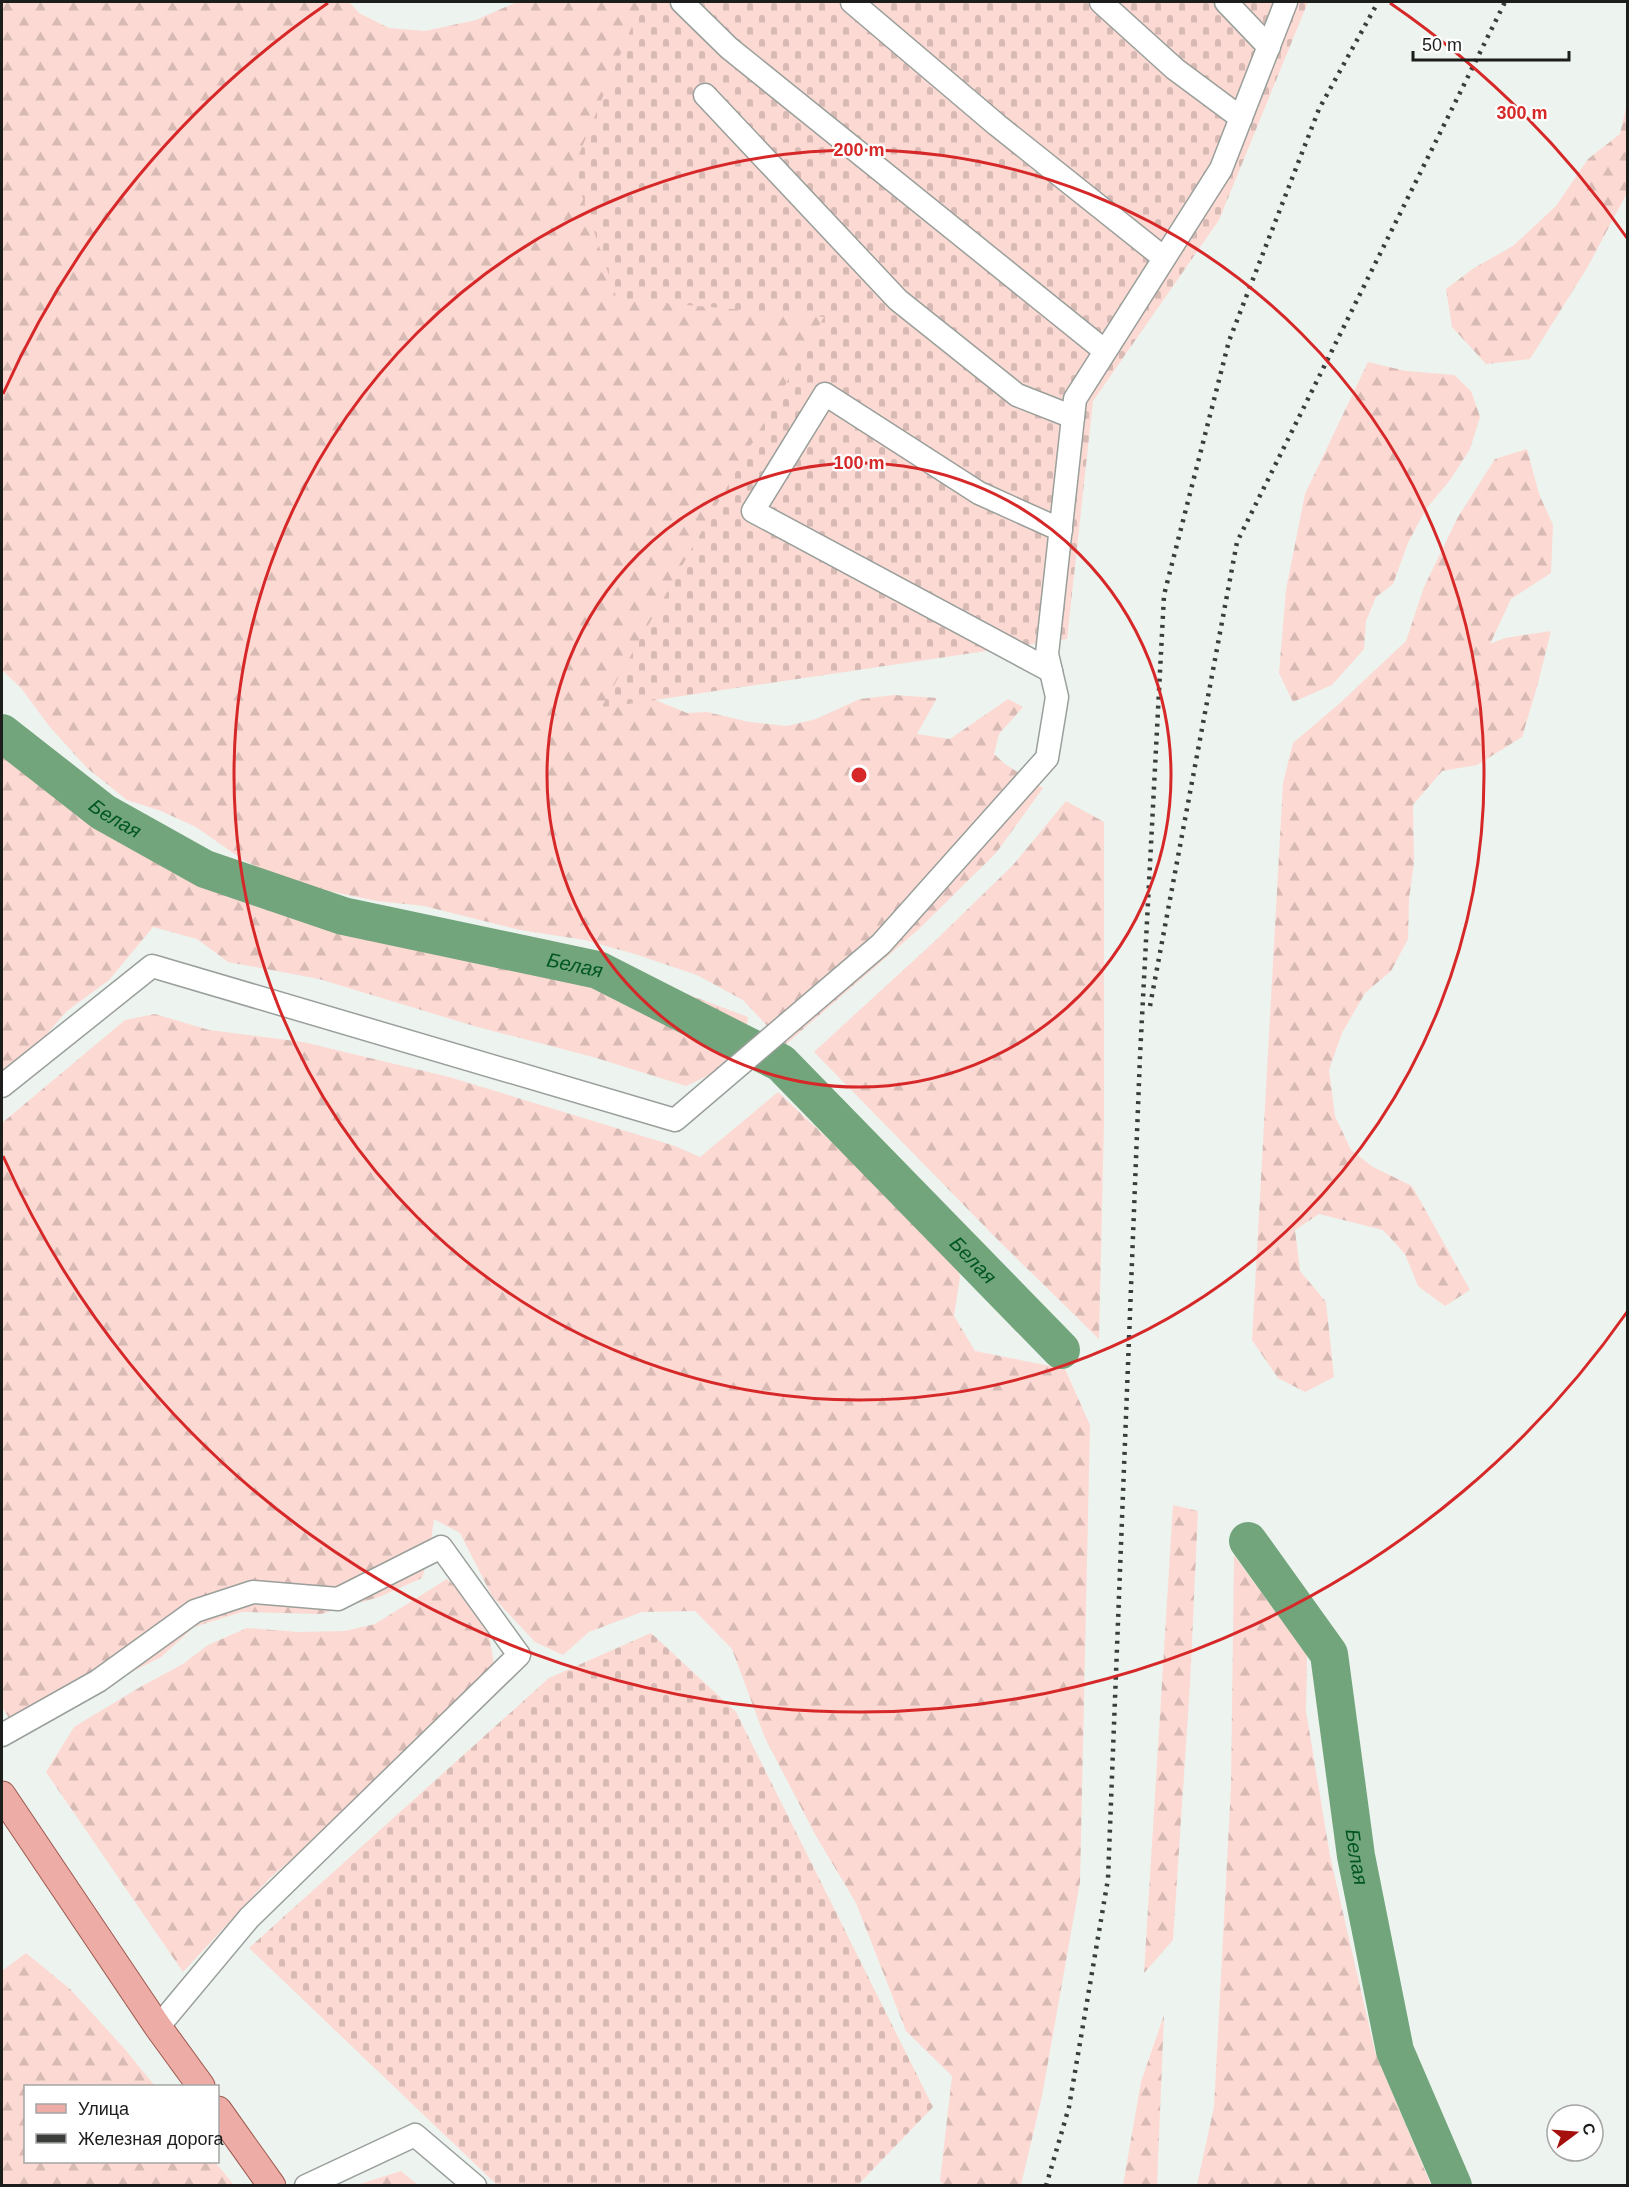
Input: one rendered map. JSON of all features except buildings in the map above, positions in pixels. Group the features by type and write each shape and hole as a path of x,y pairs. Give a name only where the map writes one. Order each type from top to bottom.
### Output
{"main road":[{"path":"2,1795 158,2027 200,2085"},
{"path":"219,2111 272,2186"}],"lane":[{"path":"682,2 729,48 1105,351"},
{"path":"852,2 997,126 1164,258"},
{"path":"1101,2 1175,69 1241,118"},
{"path":"1226,2 1269,47"},
{"path":"2,1086 152,966 675,1120 881,944 1047,758 1057,697 1047,654 1075,399 1221,169 1286,2"},
{"path":"705,95 898,300 1017,395 1073,417"},
{"path":"1051,671 753,510 825,394 979,493 1060,530"},
{"path":"2,1735 98,1681 195,1611 253,1592 338,1599 441,1546 519,1655 249,1918 158,2027"},
{"path":"306,2186 415,2135 476,2186"}],"green space":[{"path":"2,2 349,2 359,13 389,28 425,31 476,20 517,2 642,2 643,11 849,280 617,684 687,713 707,712 749,722 787,726 816,719 860,699 894,695 937,698 917,734 950,739 1008,699 1023,707 999,734 994,754 1005,764 1043,788 996,853 919,929 785,1045 743,1000 697,975 585,940 520,930 424,906 377,901 290,883 243,860 196,827 161,811 127,800 87,768 49,726 21,688 2,670"},
{"path":"642,2 1308,2 1219,220 1093,401 1067,639 601,708 824,317 617,299 573,169"},
{"path":"1627,103 1627,193 1587,268 1530,359 1486,364 1452,327 1446,289 1474,268 1513,246 1556,206 1588,159 1620,134"},
{"path":"1368,362 1406,371 1454,375 1471,391 1480,417 1470,449 1450,480 1426,509 1408,543 1393,584 1376,597 1366,621 1364,649 1332,685 1293,702 1279,673 1286,590 1305,494"},
{"path":"1527,449 1539,494 1553,525 1551,573 1511,599 1490,644 1505,638 1551,631 1522,737 1477,765 1442,771 1413,805 1414,862 1409,899 1408,939 1391,971 1365,993 1342,1033 1329,1070 1335,1116 1351,1150 1373,1167 1412,1186 1470,1290 1445,1306 1418,1286 1405,1254 1383,1230 1319,1214 1295,1230 1300,1271 1326,1302 1334,1377 1305,1392 1278,1378 1252,1340 1283,783 1293,743 1339,704 1406,641 1424,587 1458,517 1495,459"},
{"path":"2,740 116,825 211,868 380,937 488,955 585,962 660,984 748,1017 743,1059 686,1086 593,1057 474,1026 319,979 228,962 197,939 153,927 109,980 67,1011 40,1042 2,1077"},
{"path":"1066,801 1104,822 1104,1121 1099,1339 998,1240 814,1052 936,940 1013,865"},
{"path":"155,1014 209,1030 303,1042 449,1077 675,1146 700,1157 778,1092 955,1258 960,1277 954,1316 975,1351 1065,1369 1090,1425 1080,1882 1042,2096 1021,2185 944,2185 940,2181 952,2076 906,2031 856,1903 816,1836 765,1738 732,1649 695,1611 642,1612 589,1632 563,1655 535,1642 492,1596 460,1533 434,1519 428,1560 422,1578 379,1597 321,1614 242,1612 194,1627 161,1657 17,1731 2,1707 2,1123 125,1020"},
{"path":"1173,1505 1198,1511 1190,1684 1173,1940 1144,1973"},
{"path":"1234,1555 1307,1655 1306,1711 1330,1856 1375,2052 1431,2185 1197,2185 1214,2107 1231,1787"},
{"path":"447,1579 485,1614 496,1675 414,1755 270,1878 183,1972 46,1772 74,1727 183,1664 208,1645 247,1628 298,1632 345,1631 375,1624"},
{"path":"651,1633 736,1712 933,2107 858,2185 497,2185 249,1948 549,1678"},
{"path":"26,1953 70,1989 154,2085 24,2085 24,2163 216,2163 234,2185 2,2185 2,1971"},
{"path":"1164,2015 1157,2185 1123,2185 1141,2082"},
{"path":"401,2171 418,2185 357,2185"}],"waterway":[{"name":"Белая","path":"2,733 103,812 205,869 343,916 598,970 781,1063 1061,1350"},
{"name":"Белая","path":"1248,1541 1329,1654 1356,1856 1395,2051 1453,2186"}],"railway":[{"path":"1046,2186 1069,2107 1108,1879 1140,1056 1164,595 1229,341 1319,109 1378,2"},
{"path":"1150,1006 1237,542 1505,2"}]}
